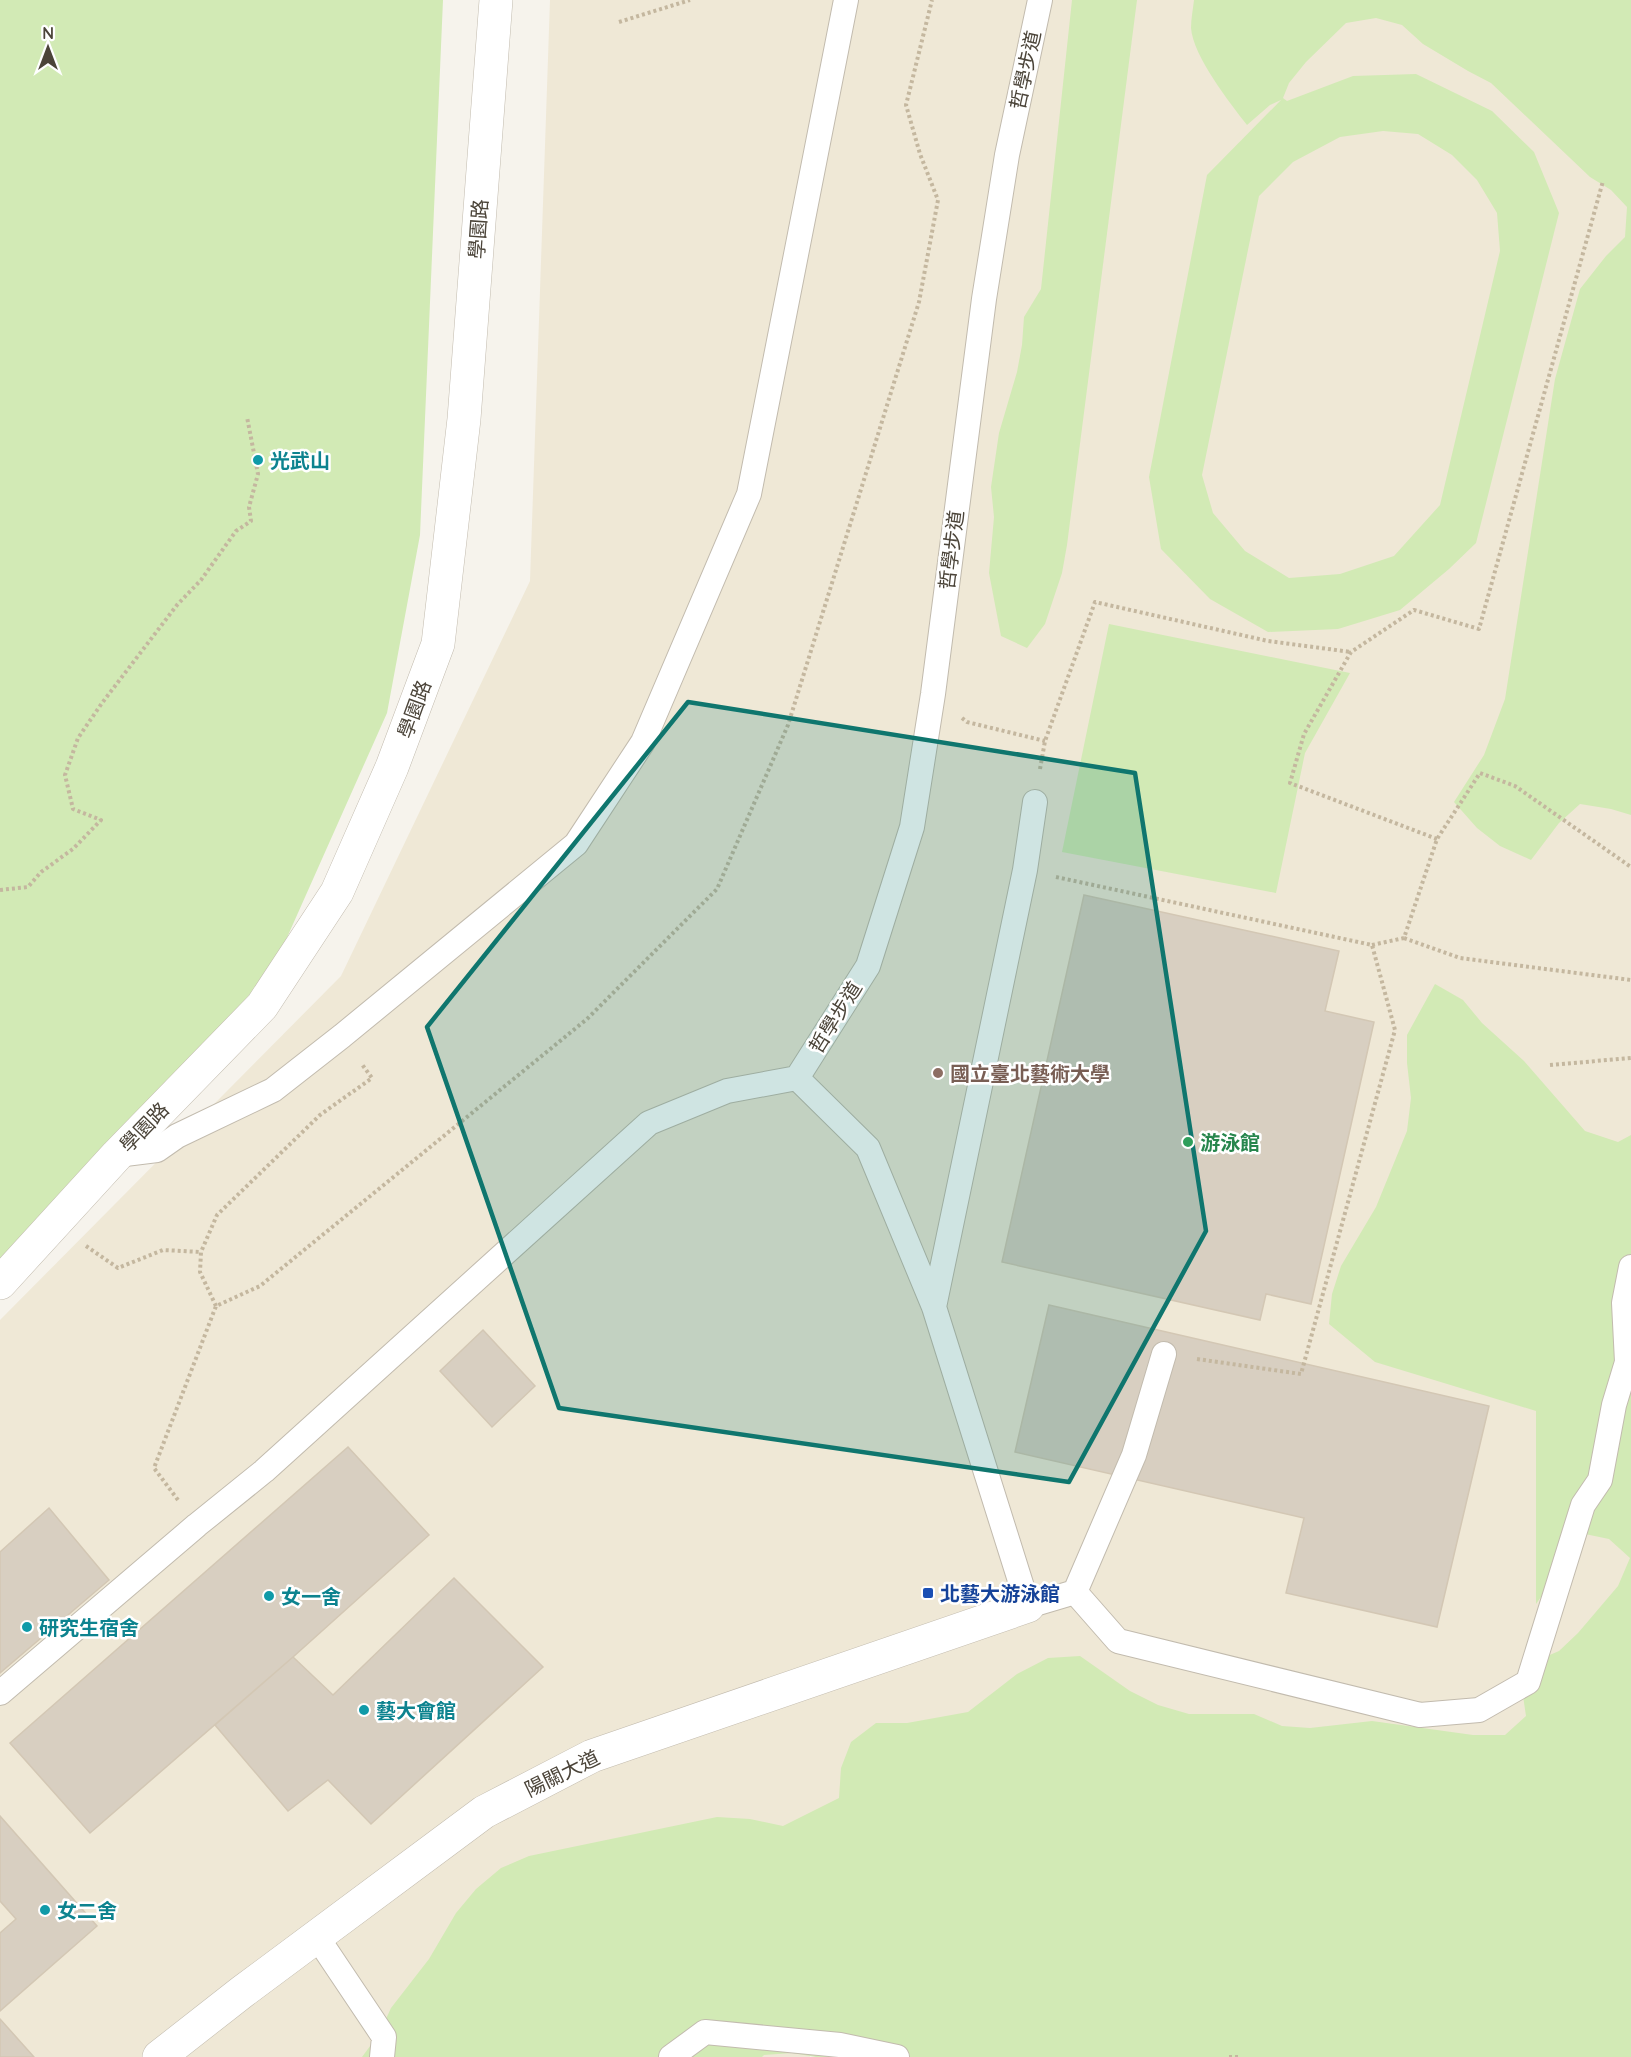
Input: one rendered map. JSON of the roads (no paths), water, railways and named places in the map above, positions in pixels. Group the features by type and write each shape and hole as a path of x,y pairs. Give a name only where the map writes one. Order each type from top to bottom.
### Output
{"street":[{"name":"學園路","path":"0,1283 117,1155 262,1006 337,892 392,767 438,644 464,419 496,0"},
{"name":"陽關大道","path":"159,2057 242,1992 484,1812 592,1756 1028,1606"}],"lane":[{"path":"117,1155 157,1150 177,1136 273,1090 342,1036 576,844 642,742 749,494 846,0"},
{"name":"哲學步道","path":"797,1078 868,966 912,827 933,694 984,299 1007,155 1040,0"},
{"path":"934,1307 1025,870 1035,802"},
{"path":"0,1693 264,1471 649,1122 727,1091 797,1078 868,1148 934,1307 1028,1606 1075,1592"},
{"path":"1075,1592 1118,1641 1420,1715 1479,1710 1528,1682 1583,1505 1600,1480 1614,1405 1627,1362 1624,1303 1631,1267"},
{"path":"1075,1592 1134,1455 1164,1354"},
{"path":"316,1937 384,2037 382,2057"},
{"path":"671,2057 705,2032 840,2044 897,2057"}],"place":[{"name":"光武山","path":"258,460"},
{"name":"國立臺北藝術大學","path":"938,1073"},
{"name":"游泳館","path":"1188,1142"},
{"name":"北藝大游泳館","path":"928,1593"},
{"name":"女一舍","path":"269,1596"},
{"name":"研究生宿舍","path":"27,1627"},
{"name":"藝大會館","path":"364,1710"},
{"name":"女二舍","path":"45,1910"}]}
